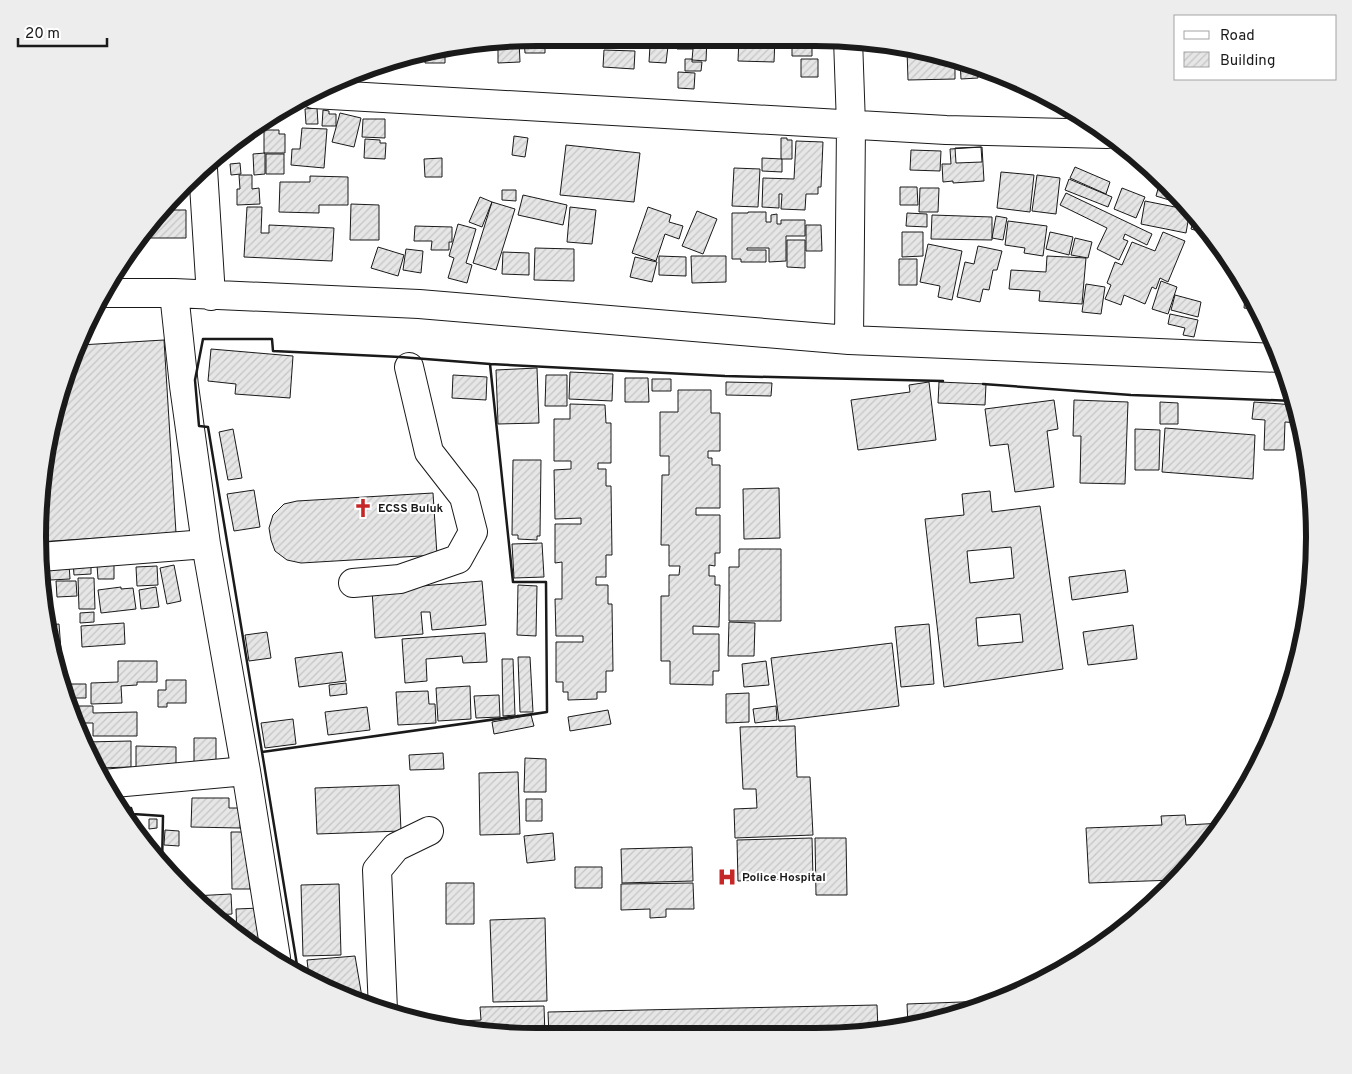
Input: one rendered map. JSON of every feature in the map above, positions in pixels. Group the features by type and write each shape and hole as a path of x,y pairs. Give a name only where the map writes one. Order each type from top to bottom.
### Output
{"street":[{"path":"848,47 852,125 848,340"},
{"path":"325,95 946,130 1094,134"},
{"path":"204,176 211,296"},
{"path":"111,293 174,293 419,304 848,340 1271,358"},
{"path":"174,293 184,386 206,544 246,771 275,952"},
{"path":"352,583 400,579 458,559 473,532 464,497 429,452 409,367"},
{"path":"47,556 206,544"},
{"path":"113,783 246,771"},
{"path":"383,1003 377,870 396,847 429,831"}],"building":[{"path":"525,46 545,46 545,53 525,53"},
{"path":"650,46 668,46 666,63 649,62"},
{"path":"677,46 707,46 706,61 692,60 693,49 677,49"},
{"path":"739,46 775,46 774,62 738,61"},
{"path":"792,46 812,46 812,56 792,56"},
{"path":"519,47 520,62 498,63 498,48"},
{"path":"604,50 635,51 634,69 603,67"},
{"path":"445,55 445,63 425,63 425,60"},
{"path":"907,55 955,67 955,79 908,80"},
{"path":"685,59 692,59 692,62 702,62 701,71 685,71"},
{"path":"801,59 818,59 818,77 801,77"},
{"path":"960,68 978,74 978,78 961,79"},
{"path":"678,72 695,73 694,89 678,88"},
{"path":"317,108 318,124 306,124 305,109"},
{"path":"323,110 329,111 329,114 336,114 336,126 322,126"},
{"path":"340,113 361,118 354,147 332,142"},
{"path":"363,119 385,119 385,138 362,137"},
{"path":"302,128 327,129 324,168 291,165 292,149 300,149"},
{"path":"264,130 279,130 279,134 285,134 285,153 264,153"},
{"path":"514,136 528,138 525,157 512,155"},
{"path":"781,138 792,140 792,159 781,159"},
{"path":"365,139 380,140 380,143 386,143 385,159 364,158"},
{"path":"796,141 823,142 821,187 818,187 818,194 806,194 805,210 781,209 782,194 779,194 779,208 762,207 763,178 794,179"},
{"path":"566,145 640,153 634,202 560,195"},
{"path":"981,147 982,162 956,163 955,148"},
{"path":"982,147 984,181 943,182 942,164 951,164 950,149"},
{"path":"911,150 941,151 940,171 910,170"},
{"path":"265,153 265,174 254,175 253,154"},
{"path":"266,154 284,154 284,174 266,174"},
{"path":"442,158 442,177 425,177 424,159"},
{"path":"762,158 782,159 782,172 762,171"},
{"path":"240,163 241,174 231,175 230,164"},
{"path":"1075,167 1110,182 1106,194 1070,178"},
{"path":"734,168 760,169 758,207 732,206"},
{"path":"1001,172 1034,175 1030,212 997,208"},
{"path":"239,175 252,175 252,189 259,188 260,204 237,205 237,189 240,189"},
{"path":"1037,175 1060,178 1056,214 1032,211"},
{"path":"310,176 348,177 348,205 319,205 319,213 279,212 280,182 310,182"},
{"path":"1069,179 1112,197 1108,207 1065,190"},
{"path":"900,187 917,187 918,205 900,205"},
{"path":"1159,187 1173,201 1156,196"},
{"path":"920,188 939,188 938,212 919,212"},
{"path":"1122,188 1145,197 1136,218 1114,209"},
{"path":"502,190 516,190 516,201 502,200"},
{"path":"1066,193 1152,234 1147,245 1125,234 1123,239 1128,241 1119,260 1097,249 1107,228 1060,205"},
{"path":"523,195 567,205 563,225 518,215"},
{"path":"480,197 492,202 482,227 469,222"},
{"path":"1145,201 1179,208 1188,219 1186,233 1141,224"},
{"path":"492,202 515,209 496,270 473,263"},
{"path":"351,204 379,205 379,240 350,240"},
{"path":"247,207 262,207 261,233 269,233 269,225 334,228 332,261 244,257"},
{"path":"570,207 596,210 592,244 567,242"},
{"path":"648,207 671,215 669,222 683,226 679,239 665,234 656,261 632,253"},
{"path":"171,210 186,210 186,238 148,238"},
{"path":"697,211 717,219 703,254 682,246"},
{"path":"766,212 766,222 771,222 771,215 777,214 777,224 781,224 781,220 805,220 805,236 786,236 786,261 769,262 769,248 747,248 747,250 766,250 766,262 741,262 741,259 732,259 732,213"},
{"path":"907,213 927,214 927,227 906,226"},
{"path":"932,215 992,217 992,240 931,239"},
{"path":"996,216 1007,218 1003,240 992,238"},
{"path":"1008,221 1047,226 1043,256 1024,253 1025,248 1005,245"},
{"path":"458,224 476,229 466,263 472,265 467,283 448,278 454,258 449,256"},
{"path":"1193,224 1198,231 1191,229"},
{"path":"806,225 821,225 822,251 806,251"},
{"path":"415,226 452,227 452,242 449,242 449,250 431,250 432,241 414,241"},
{"path":"902,232 923,232 923,256 902,257"},
{"path":"1050,232 1073,237 1069,255 1046,249"},
{"path":"1163,232 1185,241 1168,282 1160,278 1156,289 1152,287 1145,304 1124,295 1121,305 1105,299 1111,285 1107,283 1115,262 1122,265 1132,242 1155,251"},
{"path":"1075,238 1092,242 1088,258 1071,255"},
{"path":"787,240 805,240 805,268 787,267"},
{"path":"928,244 962,251 952,300 938,297 940,286 920,282"},
{"path":"978,246 1002,251 997,270 993,270 989,290 983,289 980,302 957,297 965,262 974,264"},
{"path":"378,247 404,255 398,276 371,268"},
{"path":"535,248 574,249 574,281 534,280"},
{"path":"406,249 423,251 421,273 403,270"},
{"path":"503,252 529,253 529,275 502,274"},
{"path":"659,256 686,257 686,276 659,275"},
{"path":"691,256 726,256 726,282 692,283"},
{"path":"1047,256 1086,258 1082,304 1039,301 1040,291 1009,289 1011,270 1046,272"},
{"path":"635,257 657,262 652,282 630,277"},
{"path":"899,259 917,259 917,285 899,285"},
{"path":"1161,281 1177,287 1168,314 1152,309"},
{"path":"1086,284 1105,287 1101,314 1082,312"},
{"path":"1175,295 1201,302 1198,317 1171,310"},
{"path":"1245,301 1249,309 1244,308"},
{"path":"1170,314 1198,320 1194,337 1183,335 1185,328 1168,324"},
{"path":"164,340 176,533 46,541 50,473 56,441 72,379 86,345"},
{"path":"211,349 293,356 290,398 235,394 236,384 208,381"},
{"path":"537,368 539,423 498,424 496,370"},
{"path":"570,372 613,374 612,401 569,399"},
{"path":"453,375 487,377 486,400 452,398"},
{"path":"546,375 567,375 567,406 545,406"},
{"path":"625,378 648,378 649,402 625,402"},
{"path":"652,379 671,379 671,391 652,391"},
{"path":"726,382 772,383 771,396 726,395"},
{"path":"929,382 936,440 858,450 851,400 910,392 909,385"},
{"path":"939,382 986,384 985,405 938,403"},
{"path":"678,390 711,390 711,413 720,413 720,451 708,451 708,458 712,458 712,465 720,465 720,508 696,508 696,515 720,515 720,553 715,553 715,566 709,565 709,576 715,576 715,585 720,585 719,627 693,626 693,634 719,634 719,671 713,671 713,685 670,684 670,661 661,661 661,596 669,596 669,575 679,575 680,566 669,566 669,545 661,545 662,475 669,475 669,456 660,456 660,412 678,412"},
{"path":"1054,400 1058,429 1047,431 1054,487 1015,492 1008,444 990,446 985,409"},
{"path":"1074,400 1128,402 1125,484 1080,483 1081,436 1073,436"},
{"path":"1160,402 1178,403 1178,424 1160,424"},
{"path":"1254,402 1287,404 1292,422 1285,422 1284,450 1264,450 1265,420 1252,419"},
{"path":"570,404 605,405 606,423 611,423 611,463 598,463 598,469 606,469 606,486 611,486 612,555 606,555 606,577 596,577 596,585 608,585 608,604 612,604 613,671 606,671 606,692 597,692 597,699 568,700 568,692 563,692 563,682 556,682 556,642 583,642 583,636 556,636 555,599 562,599 562,562 555,563 555,524 581,524 581,518 555,519 554,470 571,469 571,461 554,461 554,419 570,419"},
{"path":"1165,428 1255,435 1253,479 1162,472"},
{"path":"233,429 242,478 228,480 219,432"},
{"path":"1135,429 1160,430 1159,470 1135,470"},
{"path":"513,460 541,460 540,536 537,536 537,540 518,539 518,535 512,535"},
{"path":"779,488 780,538 744,539 743,489"},
{"path":"254,490 260,527 234,531 227,494"},
{"path":"990,491 992,512 1040,506 1063,669 944,687 925,519 964,515 962,494","holes":["1011,547 1014,578 970,583 967,551","1020,614 1023,642 978,646 976,618"]},
{"path":"433,493 437,555 301,563 287,560 275,551 271,540 269,528 273,515 284,504 297,501"},
{"path":"542,543 544,577 514,578 512,544"},
{"path":"739,549 781,549 781,621 729,621 729,567 739,567"},
{"path":"91,561 91,574 74,575 73,562"},
{"path":"69,564 70,579 50,580 49,565"},
{"path":"97,565 114,565 114,579 98,579"},
{"path":"174,565 181,601 167,604 160,568"},
{"path":"157,566 158,585 137,586 136,567"},
{"path":"1125,570 1128,592 1072,600 1069,577"},
{"path":"78,578 94,578 95,609 79,609"},
{"path":"56,581 76,581 77,596 57,597"},
{"path":"482,581 486,625 432,630 430,612 421,612 423,634 375,638 372,590"},
{"path":"518,585 537,586 536,636 517,635"},
{"path":"121,587 121,589 133,588 136,609 101,613 98,590"},
{"path":"156,587 159,607 141,609 139,590"},
{"path":"94,612 94,622 80,623 80,613"},
{"path":"729,622 755,623 754,656 728,656"},
{"path":"124,623 125,644 82,647 81,626"},
{"path":"54,624 59,624 61,650 60,650"},
{"path":"929,624 934,684 901,687 895,627"},
{"path":"1133,625 1137,659 1088,665 1083,632"},
{"path":"267,632 271,658 249,661 245,635"},
{"path":"485,633 487,662 463,663 462,656 426,659 427,681 405,683 402,639"},
{"path":"892,643 899,706 779,721 771,658"},
{"path":"342,652 346,681 299,687 295,658"},
{"path":"518,657 530,657 533,712 520,712"},
{"path":"502,659 513,659 515,715 503,716"},
{"path":"118,661 157,661 157,682 137,682 137,685 121,686 122,703 91,704 91,683 118,682"},
{"path":"766,661 769,685 744,687 742,664"},
{"path":"166,680 186,680 186,703 167,703 167,707 158,707 158,690 166,690"},
{"path":"346,683 347,694 330,696 329,685"},
{"path":"69,684 86,684 86,698 73,698"},
{"path":"470,686 471,719 438,721 436,688"},
{"path":"428,691 429,704 435,704 436,723 398,725 396,692"},
{"path":"749,693 749,722 726,723 726,694"},
{"path":"499,695 500,717 476,718 474,696"},
{"path":"76,706 93,706 93,713 137,712 137,736 93,736 93,723 83,723"},
{"path":"776,706 777,720 755,723 753,709"},
{"path":"367,707 370,730 328,735 325,712"},
{"path":"608,710 611,724 570,731 568,717"},
{"path":"531,715 534,726 494,734 492,722"},
{"path":"293,719 296,744 265,748 261,723"},
{"path":"795,726 797,777 810,777 813,835 735,838 734,809 757,808 756,789 743,789 740,727"},
{"path":"194,738 216,738 216,767 194,767"},
{"path":"131,741 131,767 104,768 92,742"},
{"path":"136,746 176,747 176,769 136,769"},
{"path":"443,753 444,769 410,770 409,755"},
{"path":"525,758 546,759 546,792 524,792"},
{"path":"518,772 520,834 480,835 479,773"},
{"path":"399,785 401,831 317,834 315,788"},
{"path":"192,798 229,798 229,808 241,808 240,828 191,827"},
{"path":"526,799 542,799 542,821 526,821"},
{"path":"1185,815 1186,825 1213,824 1184,861 1166,880 1089,883 1086,828 1162,825 1161,816"},
{"path":"149,819 157,819 157,828 149,829"},
{"path":"165,830 179,831 179,846 164,845"},
{"path":"231,832 249,832 250,889 232,889"},
{"path":"553,833 555,860 527,863 524,836"},
{"path":"812,838 813,878 738,881 737,840"},
{"path":"815,838 846,838 847,895 816,895"},
{"path":"692,847 693,881 622,883 621,849"},
{"path":"575,867 602,867 602,888 575,888"},
{"path":"446,883 474,883 474,924 446,924"},
{"path":"693,883 694,909 666,909 666,917 650,918 650,909 621,910 621,884"},
{"path":"339,884 341,955 303,956 301,885"},
{"path":"231,894 232,914 224,914 202,896"},
{"path":"260,908 261,942 237,925 236,909"},
{"path":"545,918 547,1001 493,1002 490,920"},
{"path":"355,956 362,995 308,971 307,960"},
{"path":"974,1002 908,1019 907,1004"},
{"path":"877,1005 878,1024 815,1028 549,1028 548,1012"},
{"path":"544,1006 545,1028 505,1027 459,1021 481,1020 480,1007"}],"wall":[{"path":"203,339 272,339 273,351 400,357 490,364 513,582 546,582 547,712 262,752 208,427 199,426 195,380 203,339"},
{"path":"528,715 547,712 546,582 513,582 490,364 725,376 943,381"},
{"path":"983,384 1131,395 1286,401"},
{"path":"297,965 262,752 518,716"},
{"path":"128,808 131,808 133,814 163,816 162,854"}],"place":[{"name":"ECSS Buluk","path":"363,508"},
{"name":"Police Hospital","path":"727,877"}]}
